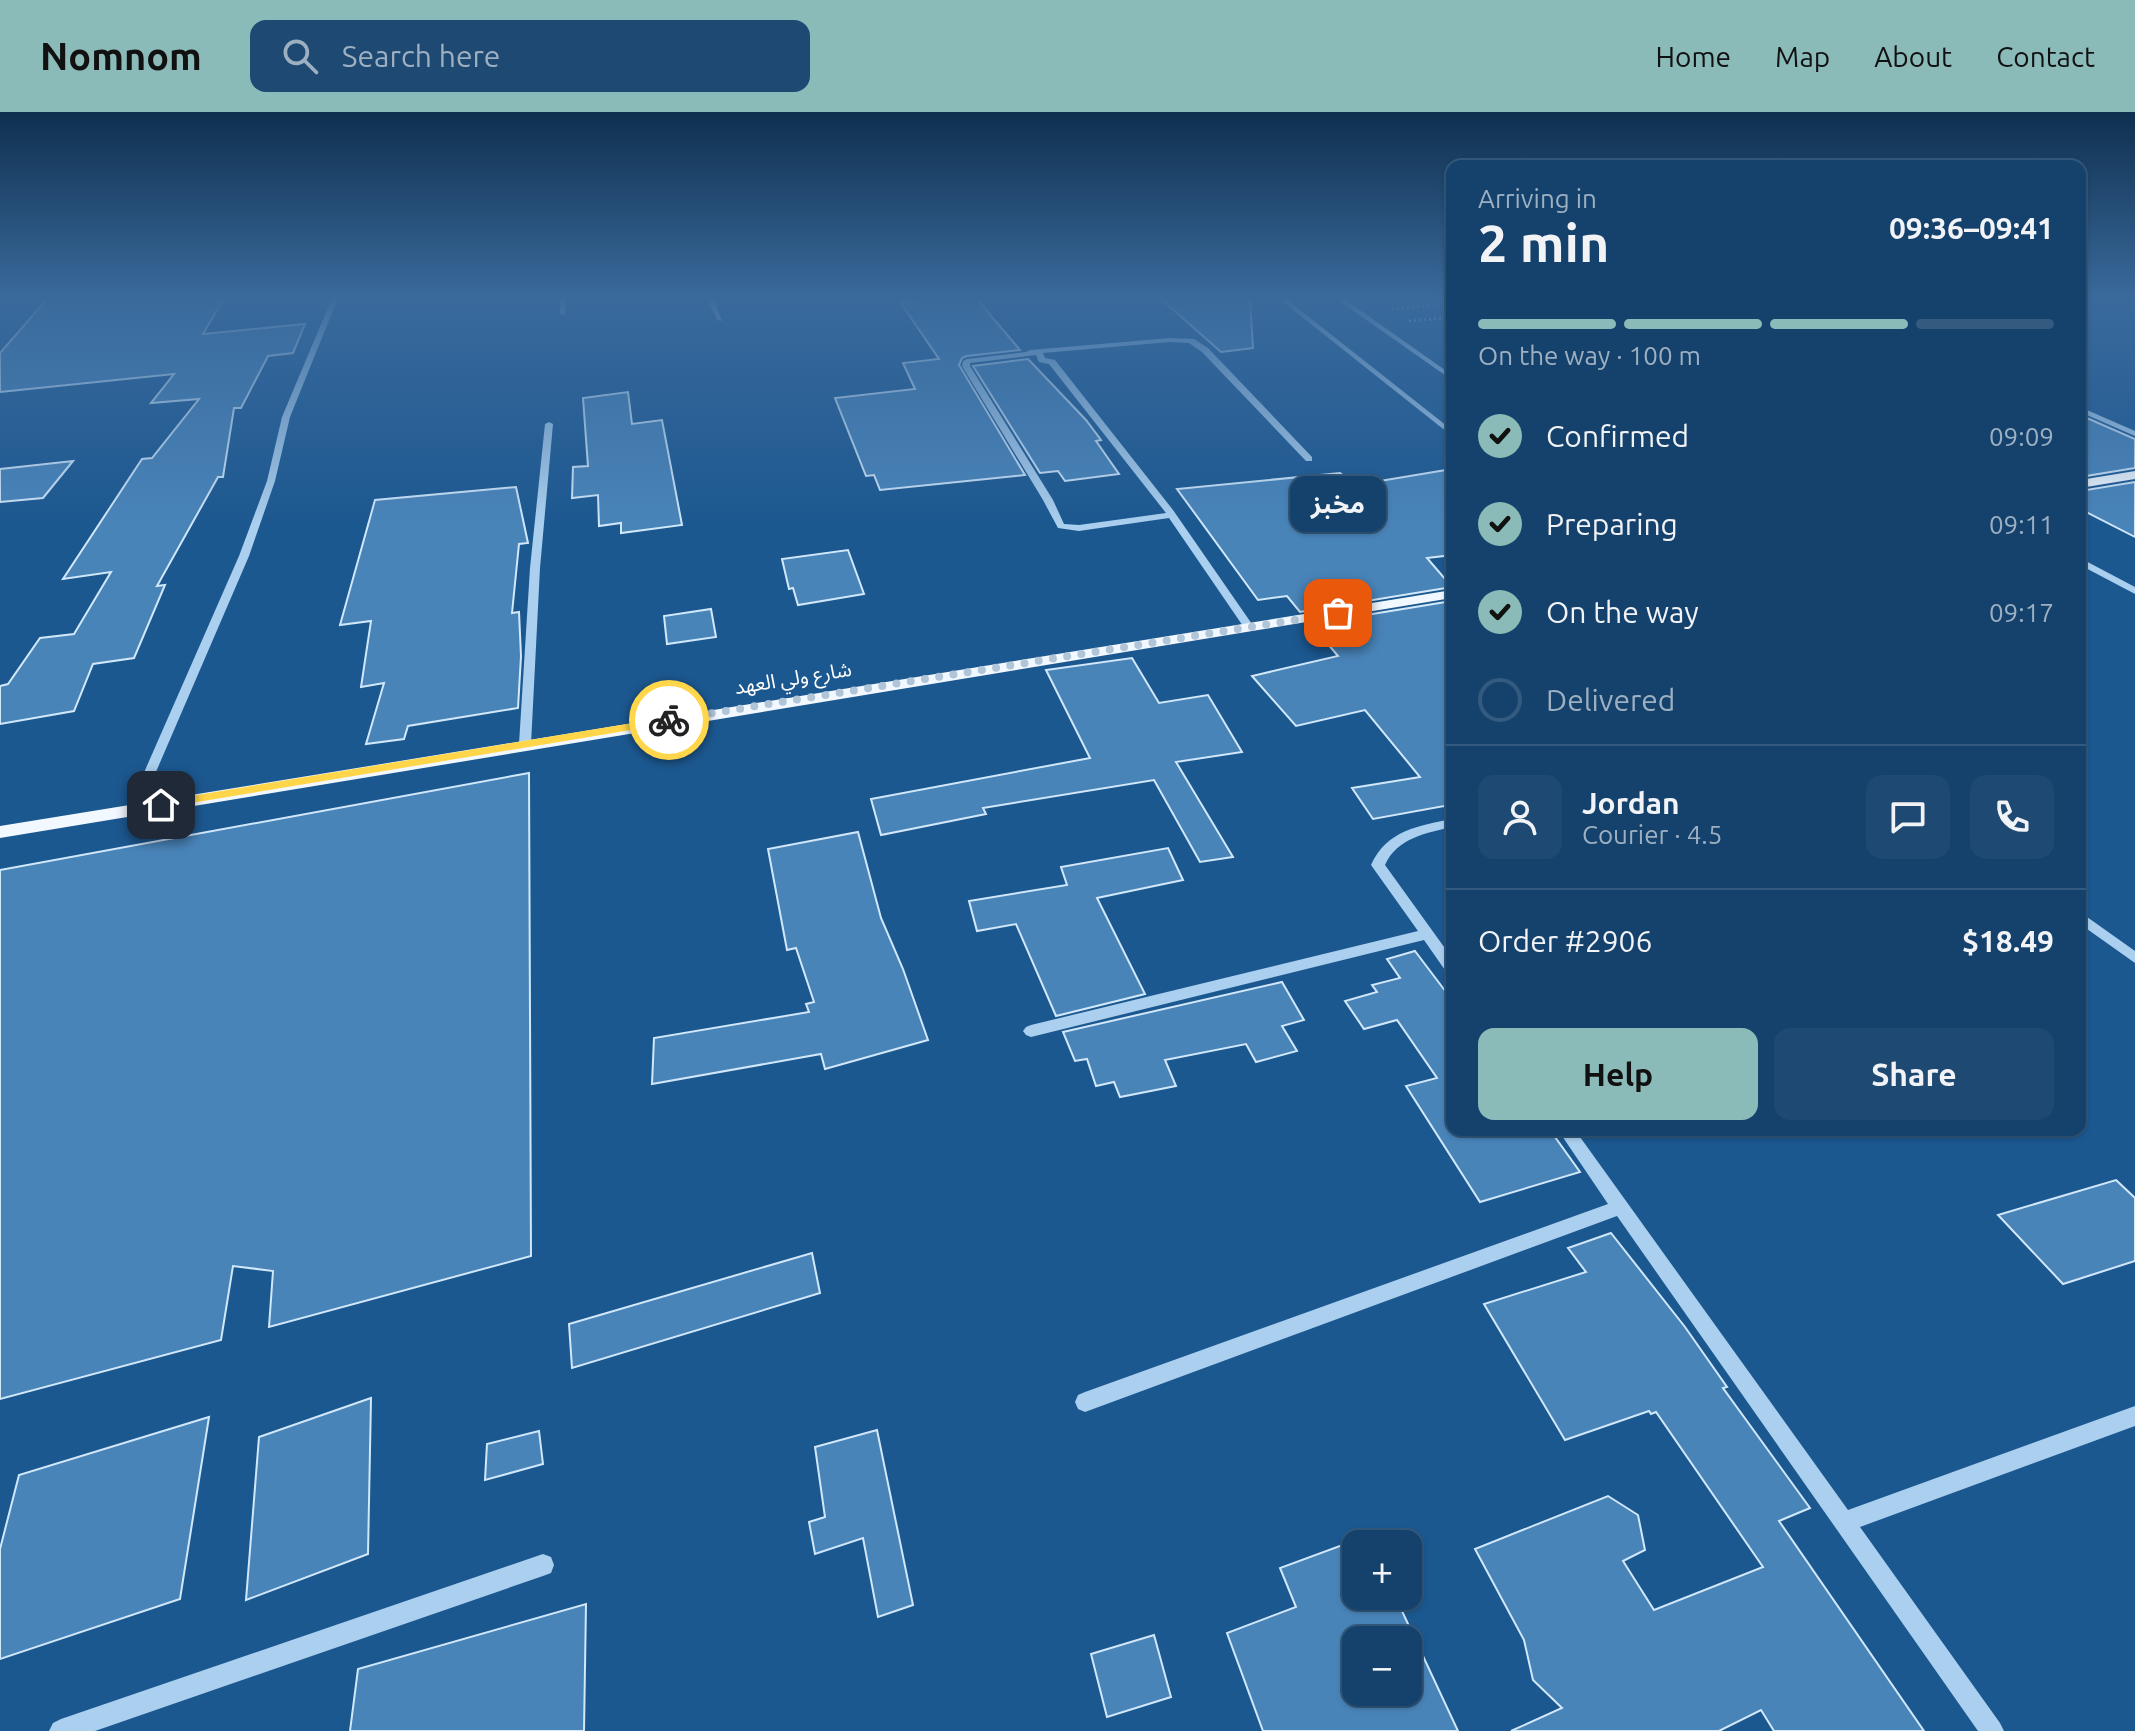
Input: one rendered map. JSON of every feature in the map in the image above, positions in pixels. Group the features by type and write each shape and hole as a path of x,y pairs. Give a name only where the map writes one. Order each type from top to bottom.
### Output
{"main road":[{"path":"2086,483 2135,475"},
{"name":"شارع ولي العهد","path":"0,832 1446,595"}],"street":[{"path":"134,809 244,556 271,481 286,417 304,374"},
{"path":"971,374 1061,526 1079,528 1171,515"},
{"path":"1061,374 1171,515 1249,627"},
{"path":"1227,374 1309,459"},
{"path":"1376,374 1446,429"},
{"path":"2086,412 2135,434"},
{"path":"525,744 535,568 549,424"},
{"path":"2086,564 2135,591"},
{"path":"1446,824 1416,831 1393,843 1382,851 1378,865 1446,961"},
{"path":"2086,921 2135,958"},
{"path":"1031,1031 1427,934"},
{"path":"1570,1136 1992,1731"},
{"path":"1085,1402 1620,1207"},
{"path":"1844,1522 2135,1416"},
{"path":"61,1731 543,1565"}],"building":[{"path":"0,374 259,374 241,408 234,408 223,477 218,477 157,586 165,585 134,658 93,664 74,711 0,724 0,686 8,684 40,638 74,634 111,572 63,579 142,459 152,458 199,399 151,403 174,374 0,392"},
{"path":"908,374 964,374 1025,475 880,490 874,475 866,476 835,398 915,389"},
{"path":"978,374 1042,374 1086,420 1101,440 1096,441 1119,474 1065,481 1058,471 1040,473"},
{"path":"628,392 632,424 662,420 682,525 621,533 621,523 599,526 598,495 572,498 573,467 588,466 583,398"},
{"path":"2086,418 2135,439 2135,468 2086,476"},
{"path":"73,461 43,498 0,502 0,469"},
{"path":"1446,470 1446,556 1427,558 1446,580 1446,588 1300,612 1287,596 1258,600 1177,489 1340,473 1356,485"},
{"path":"2135,482 2135,537 2086,512 2086,490"},
{"path":"516,487 528,543 519,544 512,613 519,612 521,656 518,708 408,726 404,739 366,744 384,683 361,687 371,621 340,625 375,500"},
{"path":"848,550 864,594 798,605 793,588 789,589 782,559"},
{"path":"1446,602 1446,808 1444,806 1373,819 1352,788 1420,777 1365,710 1296,726 1252,676 1338,656 1311,624"},
{"path":"711,609 716,637 667,644 664,616"},
{"path":"1132,658 1159,703 1208,695 1242,752 1176,762 1233,857 1200,862 1154,780 983,808 986,814 881,835 871,799 1090,758 1046,670"},
{"path":"529,773 531,1256 269,1327 273,1271 233,1266 221,1340 0,1399 0,870"},
{"path":"858,832 881,918 928,1040 825,1069 821,1054 652,1084 654,1038 809,1012 806,1004 814,1002 796,948 787,950 768,849"},
{"path":"1168,848 1183,880 1097,898 1145,994 1056,1016 1016,924 977,931 969,901 1067,885 1061,867"},
{"path":"1415,951 1446,992 1446,1136 1554,1136 1580,1172 1480,1202 1406,1086 1437,1078 1397,1020 1364,1029 1345,1001 1377,992 1372,985 1400,978 1387,959"},
{"path":"1282,982 1304,1020 1282,1026 1297,1051 1256,1062 1246,1044 1165,1060 1176,1086 1120,1097 1114,1082 1096,1086 1087,1059 1075,1061 1063,1032"},
{"path":"2116,1180 2135,1198 2135,1261 2063,1284 1998,1215"},
{"path":"1611,1233 1685,1327 1727,1387 1723,1388 1810,1508 1779,1521 1924,1731 1774,1731 1761,1710 1719,1731 1511,1731 1562,1708 1533,1680 1524,1640 1475,1549 1608,1496 1638,1515 1645,1550 1623,1561 1654,1610 1763,1567 1656,1412 1651,1414 1649,1411 1565,1440 1484,1304 1586,1272 1568,1248"},
{"path":"812,1253 820,1293 572,1368 569,1324"},
{"path":"371,1398 368,1554 246,1600 259,1437"},
{"path":"209,1417 180,1599 0,1659 0,1549 19,1475"},
{"path":"877,1430 913,1605 878,1617 863,1538 815,1554 809,1522 825,1517 815,1447"},
{"path":"539,1431 543,1464 485,1480 487,1444"},
{"path":"1342,1545 1342,1610 1402,1610 1409,1626 1342,1626 1342,1706 1422,1706 1422,1654 1458,1731 1263,1731 1227,1633 1296,1607 1280,1568"},
{"path":"586,1604 584,1731 350,1731 358,1669"},
{"path":"1154,1635 1171,1697 1107,1717 1091,1654"}],"way so far":[{"path":"669,720 1338,613"}],"place":[{"name":"مخبز","path":"1338,613"}],"route":[{"path":"161,805 669,720"}]}
